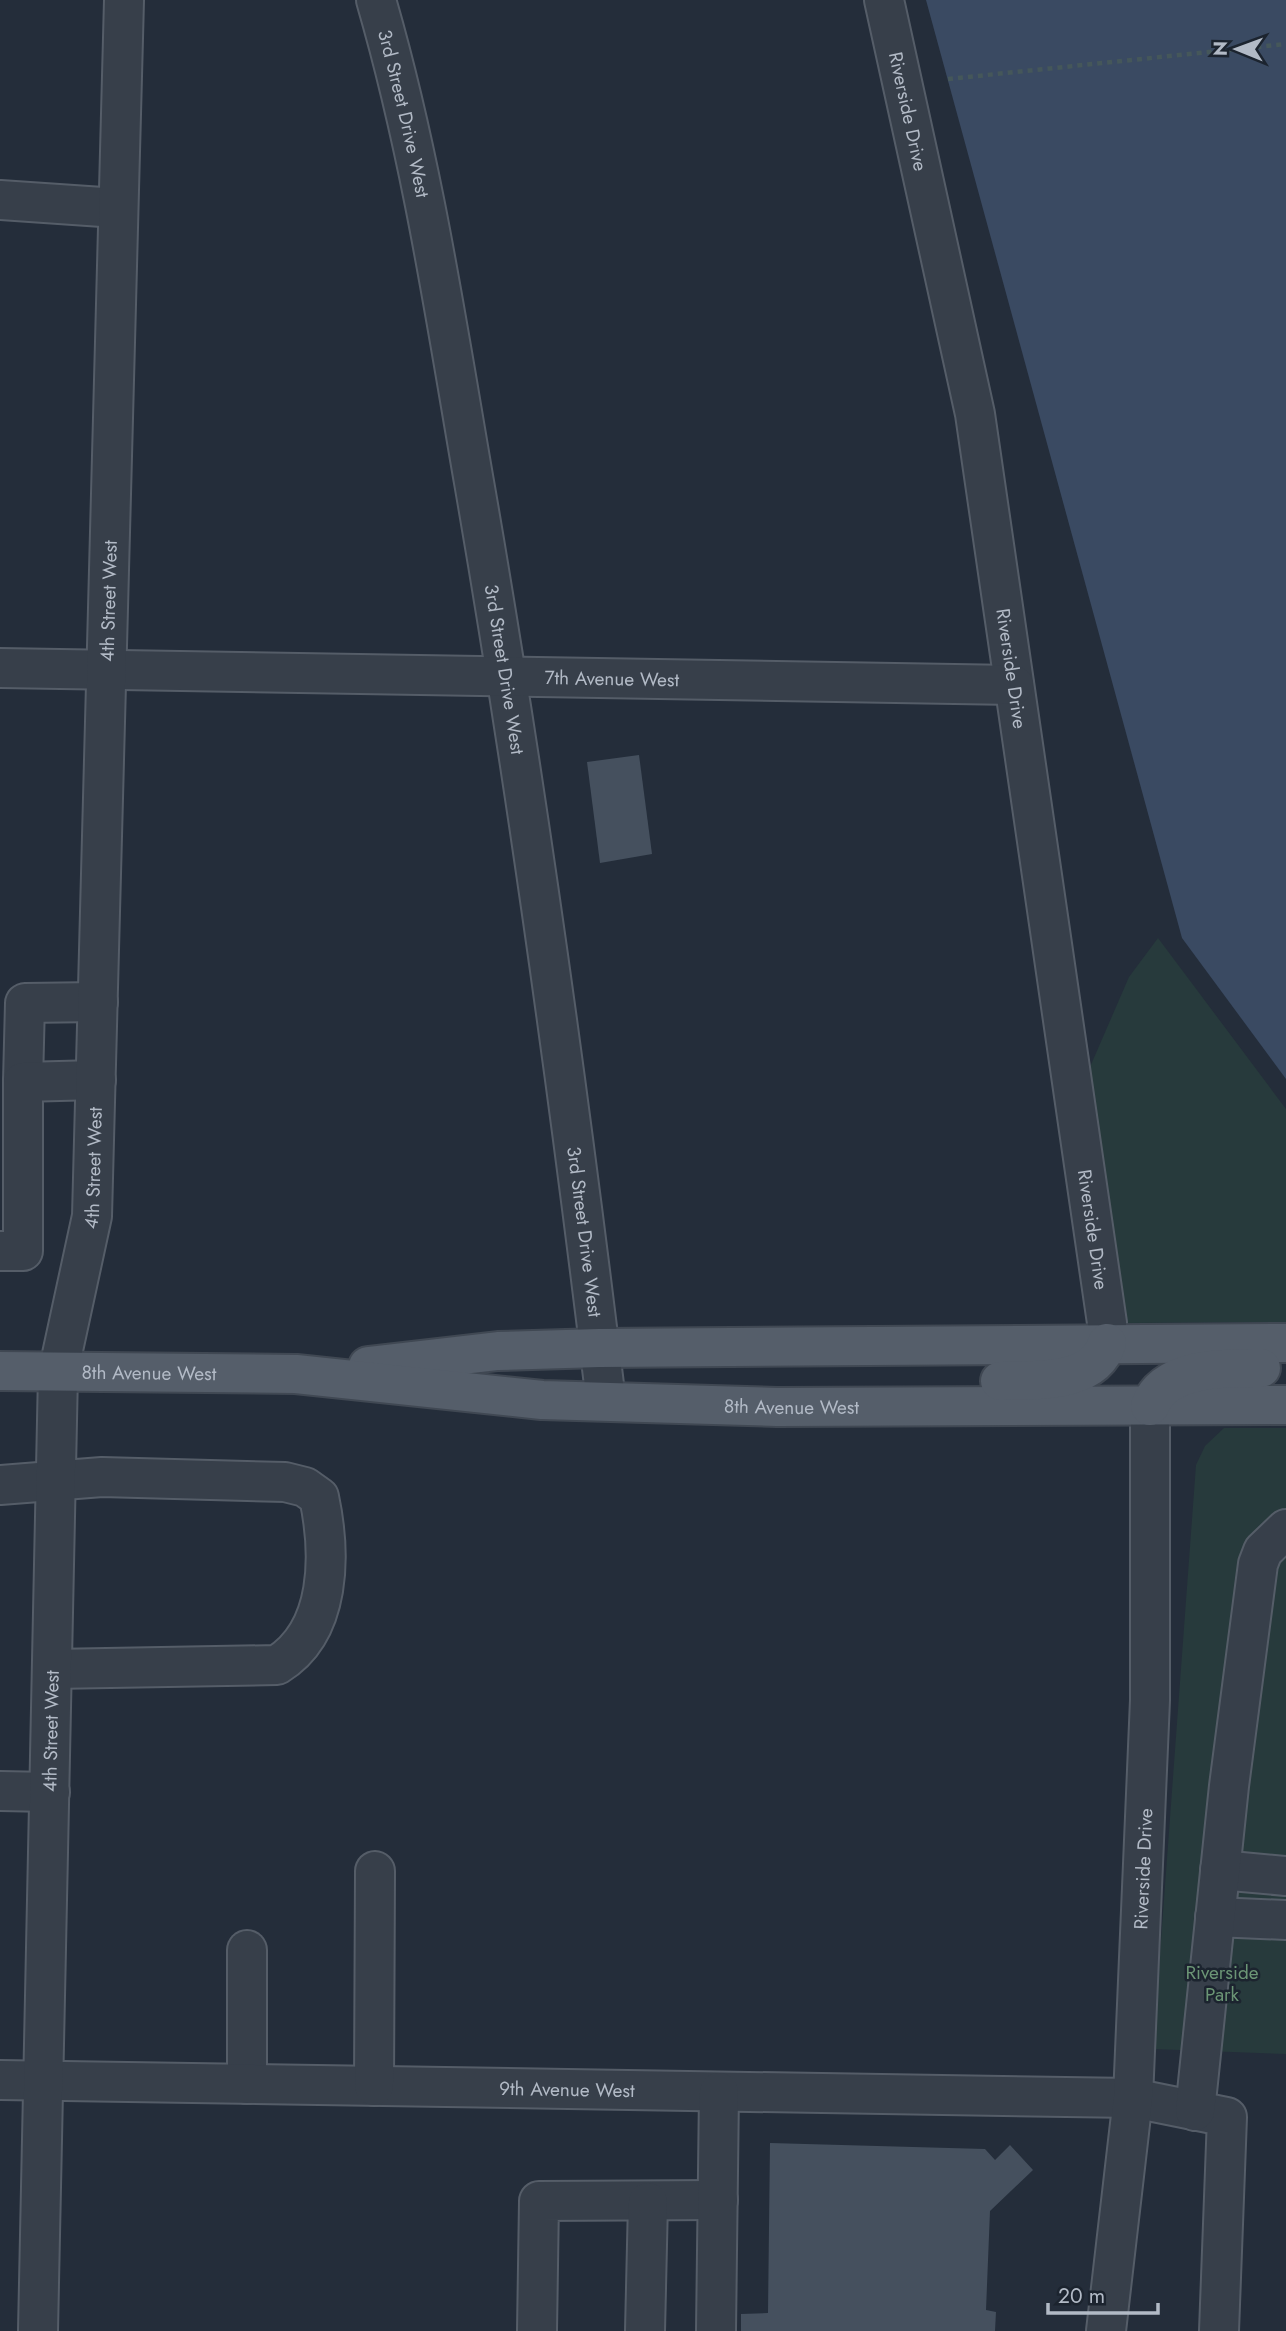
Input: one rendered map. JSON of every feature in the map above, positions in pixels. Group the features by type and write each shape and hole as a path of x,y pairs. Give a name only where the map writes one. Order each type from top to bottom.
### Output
{"main road":[{"name":"8th Avenue West","path":"296,1374 498,1351 1286,1342"},
{"path":"777,1407 897,1381 1059,1378 1085,1368 1104,1351 1107,1343"},
{"path":"1150,1406 1169,1386 1195,1373 1220,1368 1286,1368"},
{"name":"8th Avenue West","path":"0,1371 296,1374 542,1400 777,1407 1286,1405"}],"street":[{"name":"4th Street West","path":"38,2331 58,1373 92,1216 124,0"},
{"name":"3rd Street Drive West","path":"376,0 403,91 425,194 508,676 606,1401"},
{"name":"Riverside Drive","path":"884,0 975,414 1107,1323 1107,1343"},
{"path":"0,200 117,208"},
{"name":"7th Avenue West","path":"0,668 1014,685"},
{"path":"0,1251 23,1251 25,1003 98,1002"},
{"path":"23,1082 96,1080"},
{"name":"Riverside Drive","path":"1106,2331 1133,2098 1150,1700 1150,1406"},
{"path":"0,1485 102,1478 285,1482 305,1488 319,1497 325,1528 321,1604 307,1637 293,1655 277,1665 52,1669"},
{"path":"1195,2111 1220,1870 1258,1564 1264,1551 1286,1530"},
{"path":"0,1791 50,1792"},
{"path":"1220,1870 1286,1876"},
{"path":"374,2086 375,1871"},
{"path":"1215,1917 1286,1920"},
{"path":"247,1950 247,2084"},
{"name":"9th Avenue West","path":"0,2080 1133,2098 1227,2117 1219,2331"},
{"path":"716,2331 719,2092"},
{"path":"537,2331 539,2201 718,2200"},
{"path":"645,2331 648,2202"}],"path":[{"path":"948,79 1286,44"}],"green space":[{"path":"1158,938 1286,1109 1286,1322 1127,1323 1090,1067 1129,977"},
{"name":"Riverside Park","path":"1224,1428 1286,1428 1286,2054 1153,2049 1196,1465 1205,1446"}],"water":[{"path":"926,0 1286,0 1286,1079 1182,938"}],"building":[{"path":"639,755 652,854 600,863 587,762"},
{"path":"770,2143 985,2149 995,2160 1010,2145 1033,2170 990,2211 986,2310 996,2312 995,2331 741,2331 741,2314 768,2313"}]}
